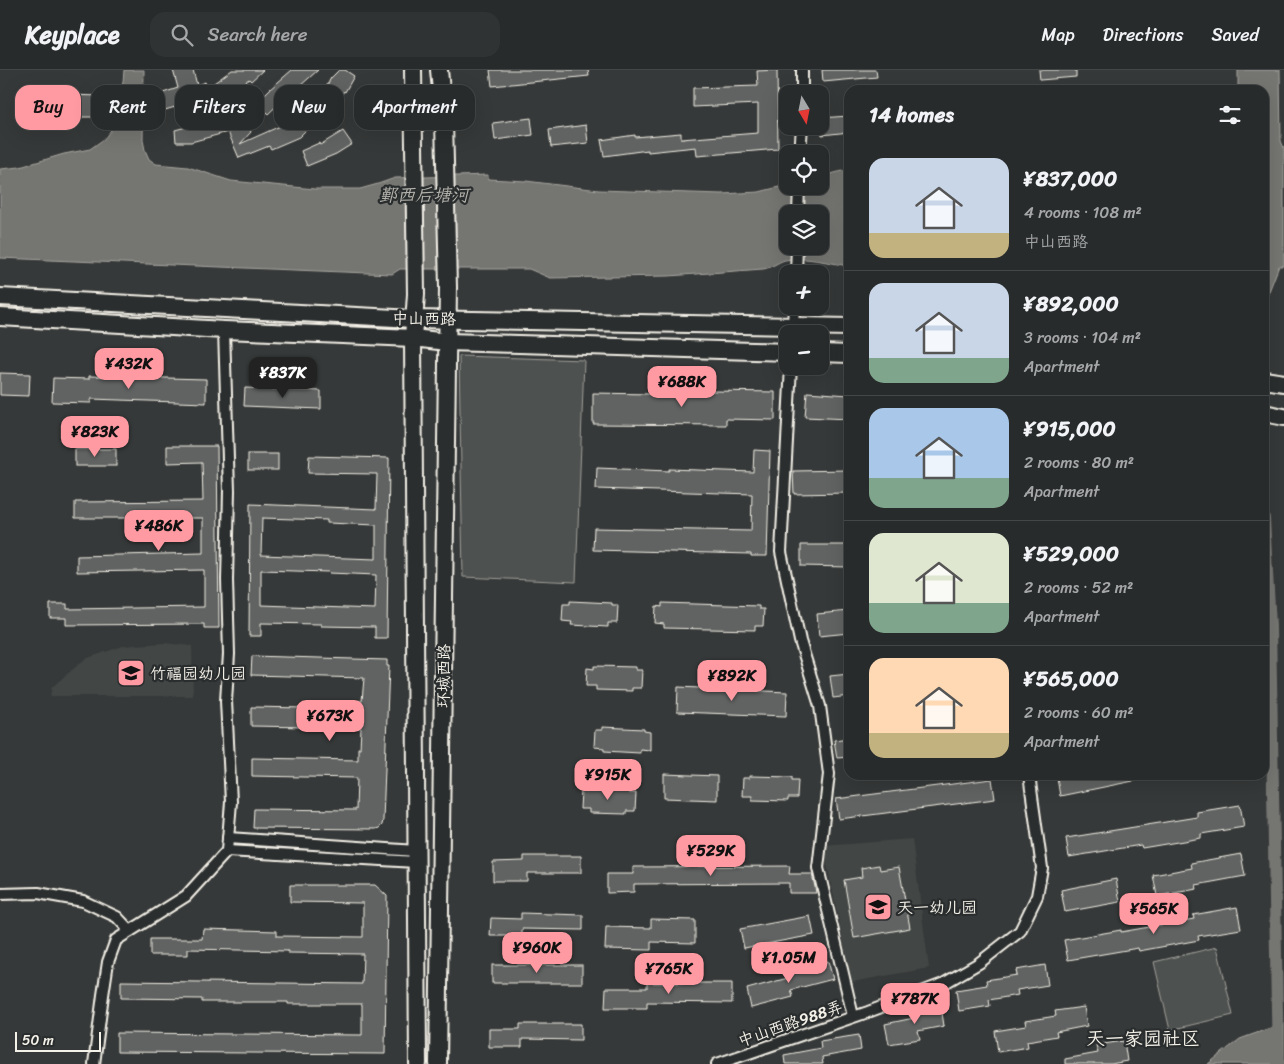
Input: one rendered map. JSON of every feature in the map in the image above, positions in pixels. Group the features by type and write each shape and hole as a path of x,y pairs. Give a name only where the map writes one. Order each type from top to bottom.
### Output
{"main road":[{"name":"环城西路","path":"413,70 416,294 412,338 418,1064"},
{"name":"环城西路","path":"438,1064 448,287 444,121 439,70"},
{"name":"中山西路","path":"0,297 414,319 779,326"},
{"name":"中山西路","path":"0,317 224,330 412,338 447,342 779,352"},
{"name":"中山西路","path":"829,327 844,327"},
{"path":"829,353 844,354"},
{"path":"1269,381 1284,383"},
{"path":"1269,414 1284,417"}],"street":[{"path":"802,70 802,85"},
{"path":"94,1064 108,962 116,940 186,896 227,851 231,802 226,701 229,654 227,580 229,491 224,330"},
{"path":"790,375 780,552 800,640 820,706 829,774 818,868 853,1016"},
{"name":"中山西路988弄","path":"717,1064 943,984 978,963 1020,931 1037,896 1042,868 1030,780"},
{"path":"228,838 416,856"},
{"path":"227,851 416,856"},
{"path":"0,894 38,893 83,901 117,917 130,932"}],"shaded area":[{"path":"459,356 584,360 576,582 463,577"},
{"name":"竹福园幼儿园","path":"164,643 192,646 193,696 50,696 52,687 85,659 123,646"},
{"name":"天一幼儿园","path":"912,839 929,968 852,982 823,846"},
{"path":"1217,947 1233,1015 1170,1030 1154,962"}],"water":[{"path":"124,70 144,70 144,85 122,85"},
{"path":"1238,70 1280,70 1281,141 1284,148 1284,266 1279,266 1269,291 1269,85 1238,85"},
{"name":"鄞西后塘河","path":"111,130 143,130 145,150 149,159 156,164 188,167 231,181 315,189 360,189 395,178 488,175 488,179 526,181 599,190 722,194 759,192 779,187 779,195 829,195 829,175 844,170 844,265 809,259 793,259 785,260 763,269 669,276 550,278 529,269 400,269 392,274 0,258 0,169 20,167 64,154 90,149 104,139"},
{"path":"1284,1023 1284,1064 1208,1064 1240,1039"}],"building":[{"path":"173,70 193,70 197,85 177,85"},
{"path":"232,70 263,70 251,81 249,79 241,85 211,85"},
{"path":"292,70 318,70 301,85 275,85"},
{"path":"339,70 345,70 354,76 345,92 344,85 327,85"},
{"path":"490,70 588,70 589,76 492,86"},
{"path":"777,70 778,149 697,156 696,147 648,152 648,150 604,156 601,140 635,135 635,137 681,133 681,139 758,133 758,104 693,107 693,88 758,86 757,71"},
{"path":"822,70 876,70 877,77 823,82"},
{"path":"1039,70 1076,70 1076,77 1040,80"},
{"path":"274,86 274,108 268,114 264,112 264,95"},
{"path":"175,89 175,107 165,110 165,92"},
{"path":"81,95 91,96 91,117 81,117"},
{"path":"844,116 844,133 829,134 829,117"},
{"path":"531,118 533,135 495,140 493,123"},
{"path":"586,125 588,143 551,147 549,130"},
{"path":"274,129 306,130 299,137 271,149 269,146 239,158 228,132 191,142 176,142 175,130 250,130 251,132 240,144"},
{"path":"343,131 352,144 336,154 307,166 301,151 319,143 320,145"},
{"path":"0,373 30,374 29,396 0,395"},
{"path":"89,376 206,379 206,403 91,399 91,403 52,402 53,378 89,379"},
{"path":"245,388 321,391 321,409 244,406"},
{"path":"650,390 775,392 775,420 726,419 726,425 593,424 593,393 650,394"},
{"path":"807,392 844,395 844,419 805,417"},
{"path":"167,446 217,446 219,628 204,628 204,624 66,625 66,618 50,618 50,604 67,604 67,609 204,607 204,570 77,572 77,556 203,553 203,518 75,518 75,502 203,501 202,462 167,463"},
{"path":"75,449 116,449 116,466 75,466"},
{"path":"754,450 770,451 767,556 593,550 594,528 751,531 752,494 596,489 597,468 753,472"},
{"path":"248,454 278,454 278,470 248,470"},
{"path":"309,456 389,458 387,638 375,638 375,627 261,623 261,636 249,636 250,504 376,509 377,474 308,473","holes":["262,518 327,520 327,523 376,525 376,559 261,555","261,570 376,575 375,609 261,605"]},
{"path":"844,470 844,493 794,494 793,471"},
{"path":"801,545 844,545 844,567 801,566"},
{"path":"570,601 618,605 617,623 608,623 608,627 571,625 572,622 562,621 563,604 570,604"},
{"path":"662,603 759,606 759,609 764,609 763,626 755,626 755,630 664,628 664,624 655,623 656,606 662,607"},
{"path":"844,611 844,634 819,636 817,614"},
{"path":"252,656 387,660 387,666 389,666 383,820 379,828 253,828 254,809 356,810 357,778 252,776 252,758 358,760 361,728 251,726 251,707 358,709 358,701 362,701 364,678 251,675"},
{"path":"594,666 636,667 636,670 642,670 641,688 632,688 632,691 596,690 596,686 586,686 587,668 594,669"},
{"path":"844,675 844,697 833,698 830,676"},
{"path":"678,687 787,692 786,716 677,712"},
{"path":"602,727 644,729 644,731 650,732 650,750 640,749 640,753 604,751 604,748 594,747 595,730 602,730"},
{"path":"844,739 844,757 837,758 834,740"},
{"path":"664,774 717,776 717,800 664,798"},
{"path":"750,776 792,777 792,780 798,780 797,798 788,798 788,801 752,800 752,796 742,796 743,778 750,778"},
{"path":"992,780 995,799 839,819 836,799"},
{"path":"1057,780 1138,780 1060,796"},
{"path":"587,789 636,793 635,811 626,811 626,814 589,813 589,809 580,809 581,791 587,792"},
{"path":"1240,805 1244,827 1201,834 1201,838 1142,848 1141,845 1069,857 1066,838 1197,817 1197,812"},
{"path":"1241,854 1245,876 1196,885 1197,889 1157,896 1153,875 1192,868 1191,863"},
{"path":"524,856 581,856 581,873 527,873 527,881 493,881 493,862 524,861"},
{"path":"879,865 880,870 899,867 910,928 854,938 844,880 862,877 861,868"},
{"path":"790,866 789,874 812,874 816,893 789,893 789,883 634,884 634,892 607,893 607,874 633,874 633,867"},
{"path":"1116,879 1120,902 1065,912 1061,890"},
{"path":"290,885 375,885 387,896 385,1054 117,1052 117,1033 362,1035 362,1004 202,1002 202,999 121,998 121,981 362,984 363,954 188,949 188,955 150,955 150,939 202,939 203,929 277,931 277,936 363,937 363,903 290,902"},
{"path":"1237,907 1241,929 1198,936 1199,940 1139,951 1138,948 1068,960 1064,940 1194,919 1193,915"},
{"path":"521,913 583,915 583,930 522,929 522,936 490,936 491,918 521,919"},
{"path":"810,916 814,935 744,948 740,929"},
{"path":"651,919 695,920 695,943 651,942 651,950 605,949 606,927 651,928"},
{"path":"828,961 833,979 791,990 793,997 751,1008 747,989 788,978 786,972"},
{"path":"492,965 582,965 582,983 492,983"},
{"path":"1045,965 1048,985 1017,990 1018,995 989,1000 990,1006 959,1011 956,990 987,985 986,980 1017,975 1016,970"},
{"path":"647,983 732,983 732,1003 647,1002 647,1008 605,1008 606,988 647,988"},
{"path":"941,1006 944,1026 918,1031 920,1039 889,1044 885,1024 914,1018 913,1012"},
{"path":"1084,1007 1087,1026 1056,1032 1057,1036 1027,1041 1028,1047 998,1052 995,1031 1026,1026 1025,1021 1056,1016 1055,1011"},
{"path":"520,1024 581,1024 581,1040 522,1039 522,1047 489,1047 489,1029 520,1029"},
{"path":"859,1035 861,1050 822,1057 823,1064 785,1064 784,1055 821,1048 820,1041"},
{"path":"1124,1041 1127,1061 1111,1064 1065,1064 1065,1059 1098,1053 1096,1045"}],"waterway":[{"path":"1269,608 1278,1064"}],"place":[{"name":"竹福园幼儿园","path":"131,673"},
{"name":"天一幼儿园","path":"878,907"}],"district":[{"name":"天一家园社区","path":"1143,1038"}]}
